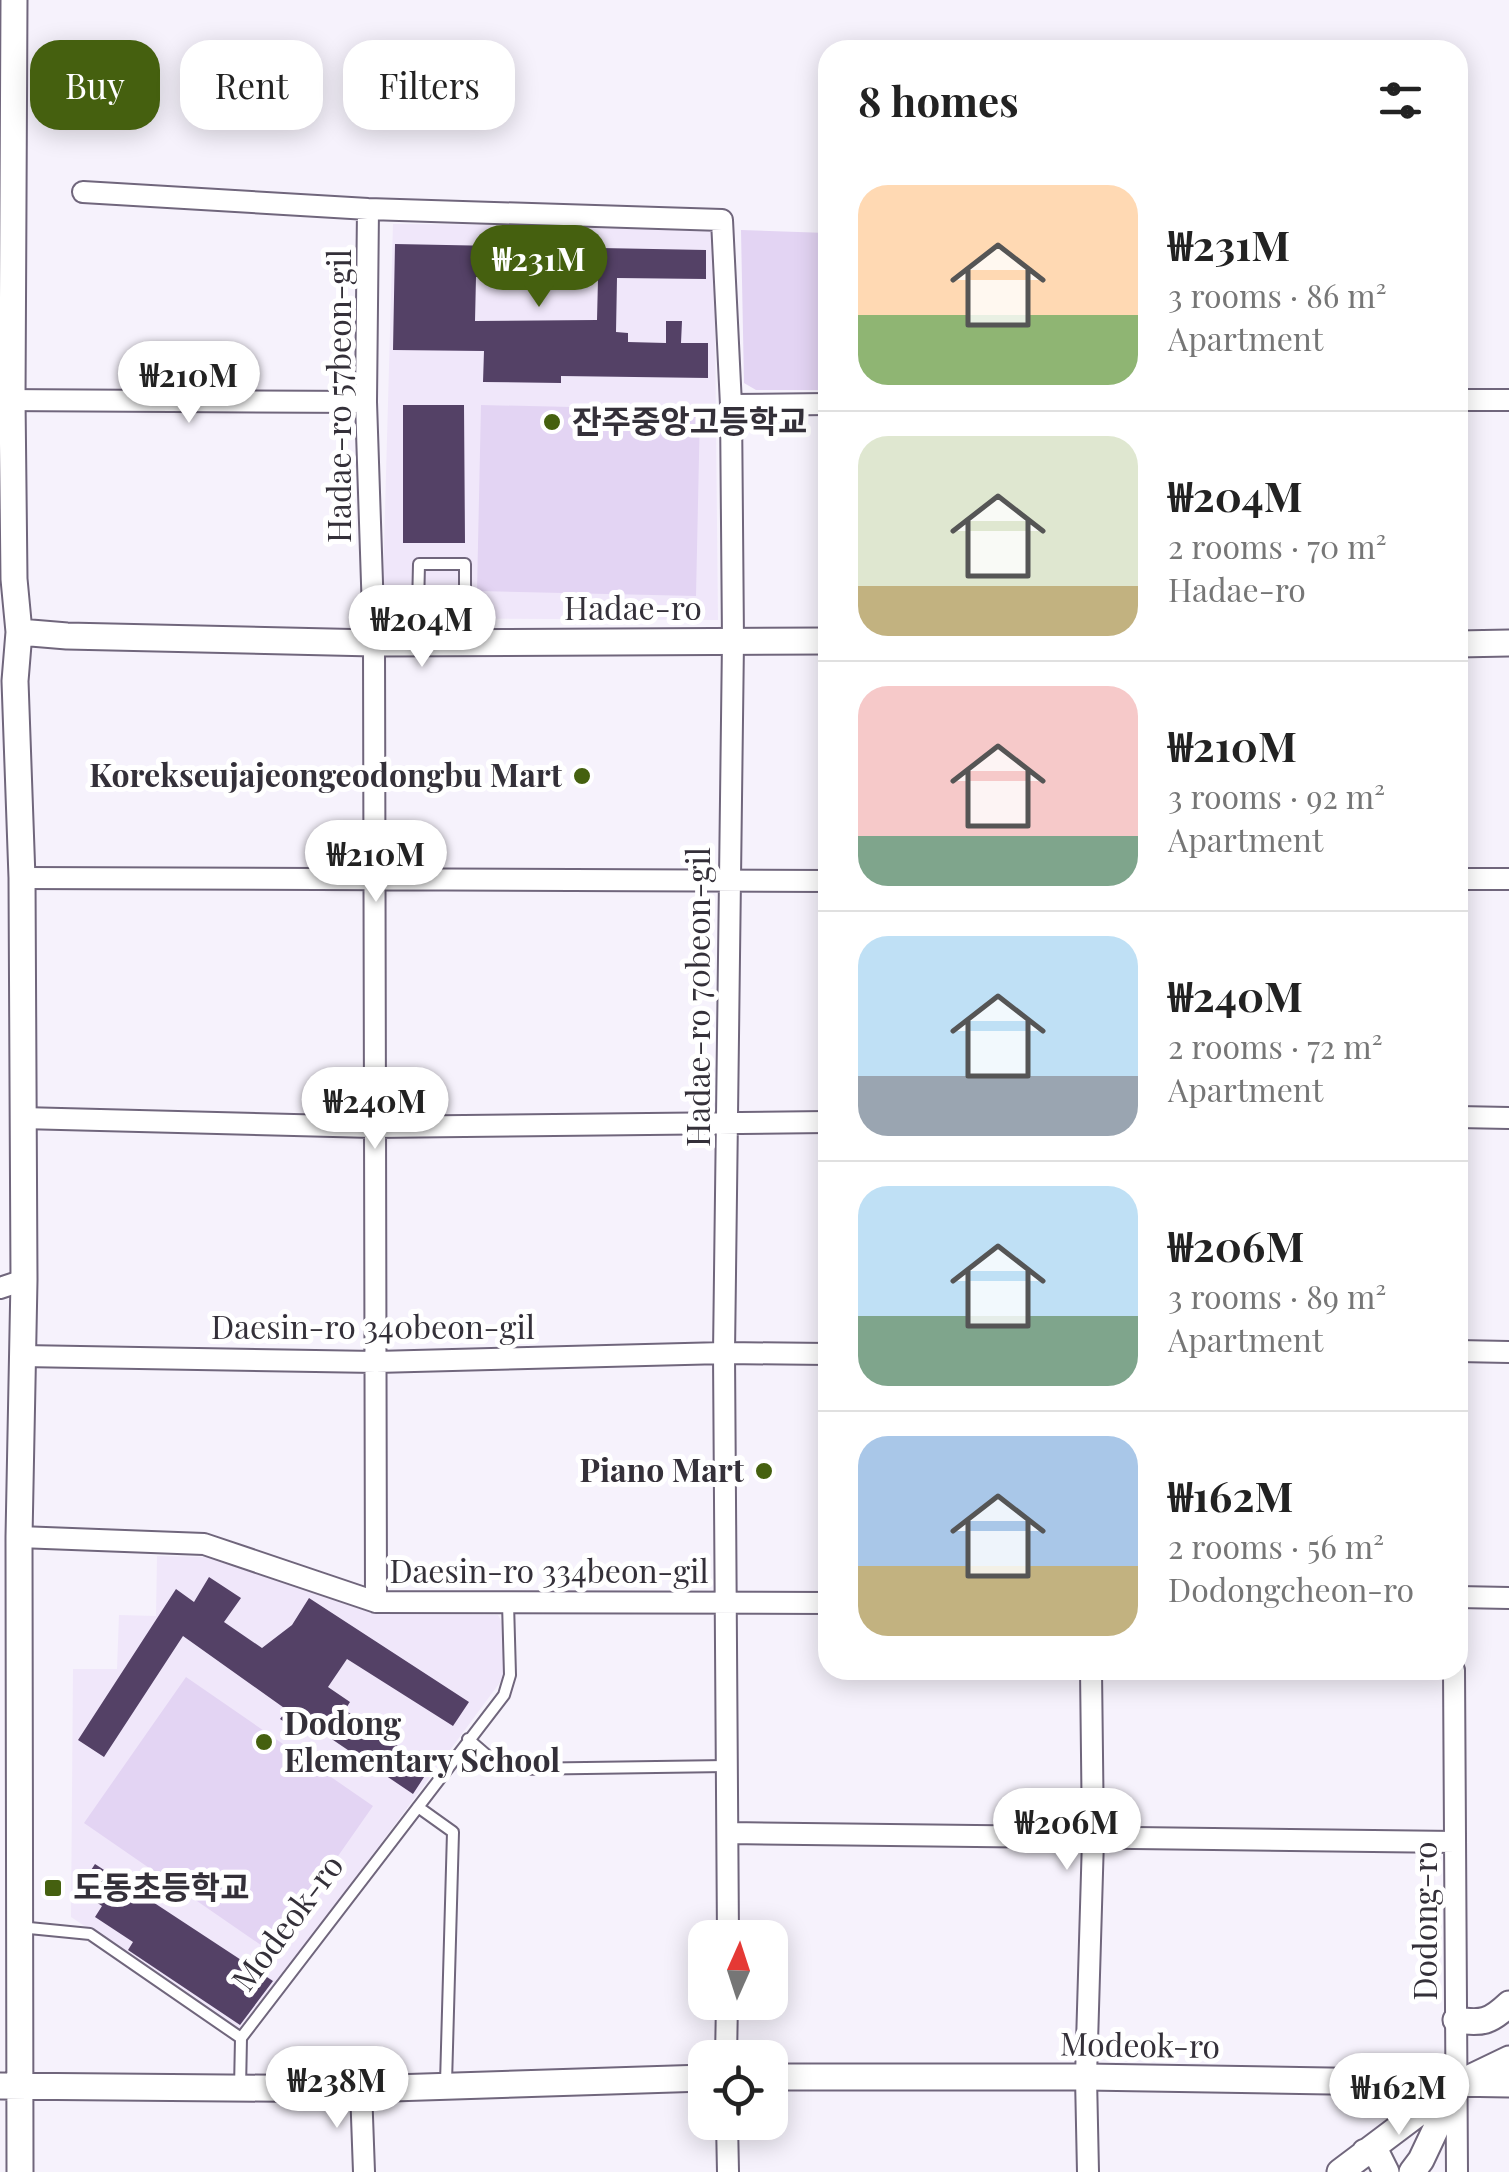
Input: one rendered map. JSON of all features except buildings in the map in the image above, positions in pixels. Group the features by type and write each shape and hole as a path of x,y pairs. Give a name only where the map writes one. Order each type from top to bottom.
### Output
{"street":[{"path":"14,0 6,400 7,546 19,632 8,676 22,878 22,1118 12,1284 22,1356 9,1837 18,1927 9,2086 20,2172"},
{"path":"83,192 368,210"},
{"name":"Hadae-ro 57beon-gil","path":"368,210 366,402 374,643 376,1602"},
{"name":"Hadae-ro 70beon-gil","path":"368,210 722,220 731,405 732,641 724,1353 728,1920"},
{"path":"6,400 366,402"},
{"path":"1468,400 1509,400"},
{"path":"731,405 818,404"},
{"name":"Hadae-ro","path":"19,632 374,643 818,641"},
{"path":"1468,644 1509,642"},
{"path":"22,878 818,880"},
{"path":"1468,879 1509,879"},
{"path":"22,1118 374,1127 818,1122"},
{"path":"1468,1118 1509,1118"},
{"path":"1468,1351 1509,1352"},
{"name":"Daesin-ro 340beon-gil","path":"22,1356 376,1362 818,1354"},
{"name":"Daesin-ro 334beon-gil","path":"19,1538 204,1544 376,1602 818,1603"},
{"path":"1468,1597 1509,1598"},
{"path":"1088,2172 1091,1680"},
{"name":"Dodong-ro","path":"1454,1680 1457,2172"},
{"path":"730,1833 1455,1842"},
{"path":"1456,2020 1480,2024 1493,2020 1509,2004"},
{"path":"1340,2172 1457,2084 1509,2058"},
{"name":"Modeok-ro","path":"788,2077 1509,2084"},
{"path":"9,2086 361,2089 688,2079"},
{"path":"1412,2172 1422,2160 1457,2084"},
{"path":"361,2089 364,2172"},
{"path":"727,2140 728,2172"},
{"path":"1365,2152 1378,2156 1386,2172"}],"lane":[{"path":"418,608 419,564 465,564 465,642"},
{"name":"Modeok-ro","path":"240,2090 241,2038 504,1695 510,1675 508,1602"},
{"path":"468,1739 498,1765 515,1769 728,1766"},
{"path":"418,1807 453,1832 446,2088"},
{"path":"18,1927 90,1934 241,2038"}],"shaded area":[{"name":"잔주중앙고등학교","path":"393,224 714,226 718,620 382,618"},
{"path":"741,230 818,233 818,390 756,390 744,383"},
{"path":"481,405 700,410 696,596 477,591"},
{"name":"Dodong Elementary School","path":"157,1556 206,1557 375,1614 498,1615 504,1626 504,1677 242,2031 71,1917 73,1669 117,1669 119,1615 156,1616"},
{"path":"186,1677 373,1806 271,1952 84,1823"}],"place":[{"name":"잔주중앙고등학교","path":"552,422"},
{"name":"Korekseujajeongeodongbu Mart","path":"582,776"},
{"name":"Piano Mart","path":"764,1471"},
{"name":"Dodong Elementary School","path":"264,1742"},
{"name":"도동초등학교","path":"53,1888"}]}
